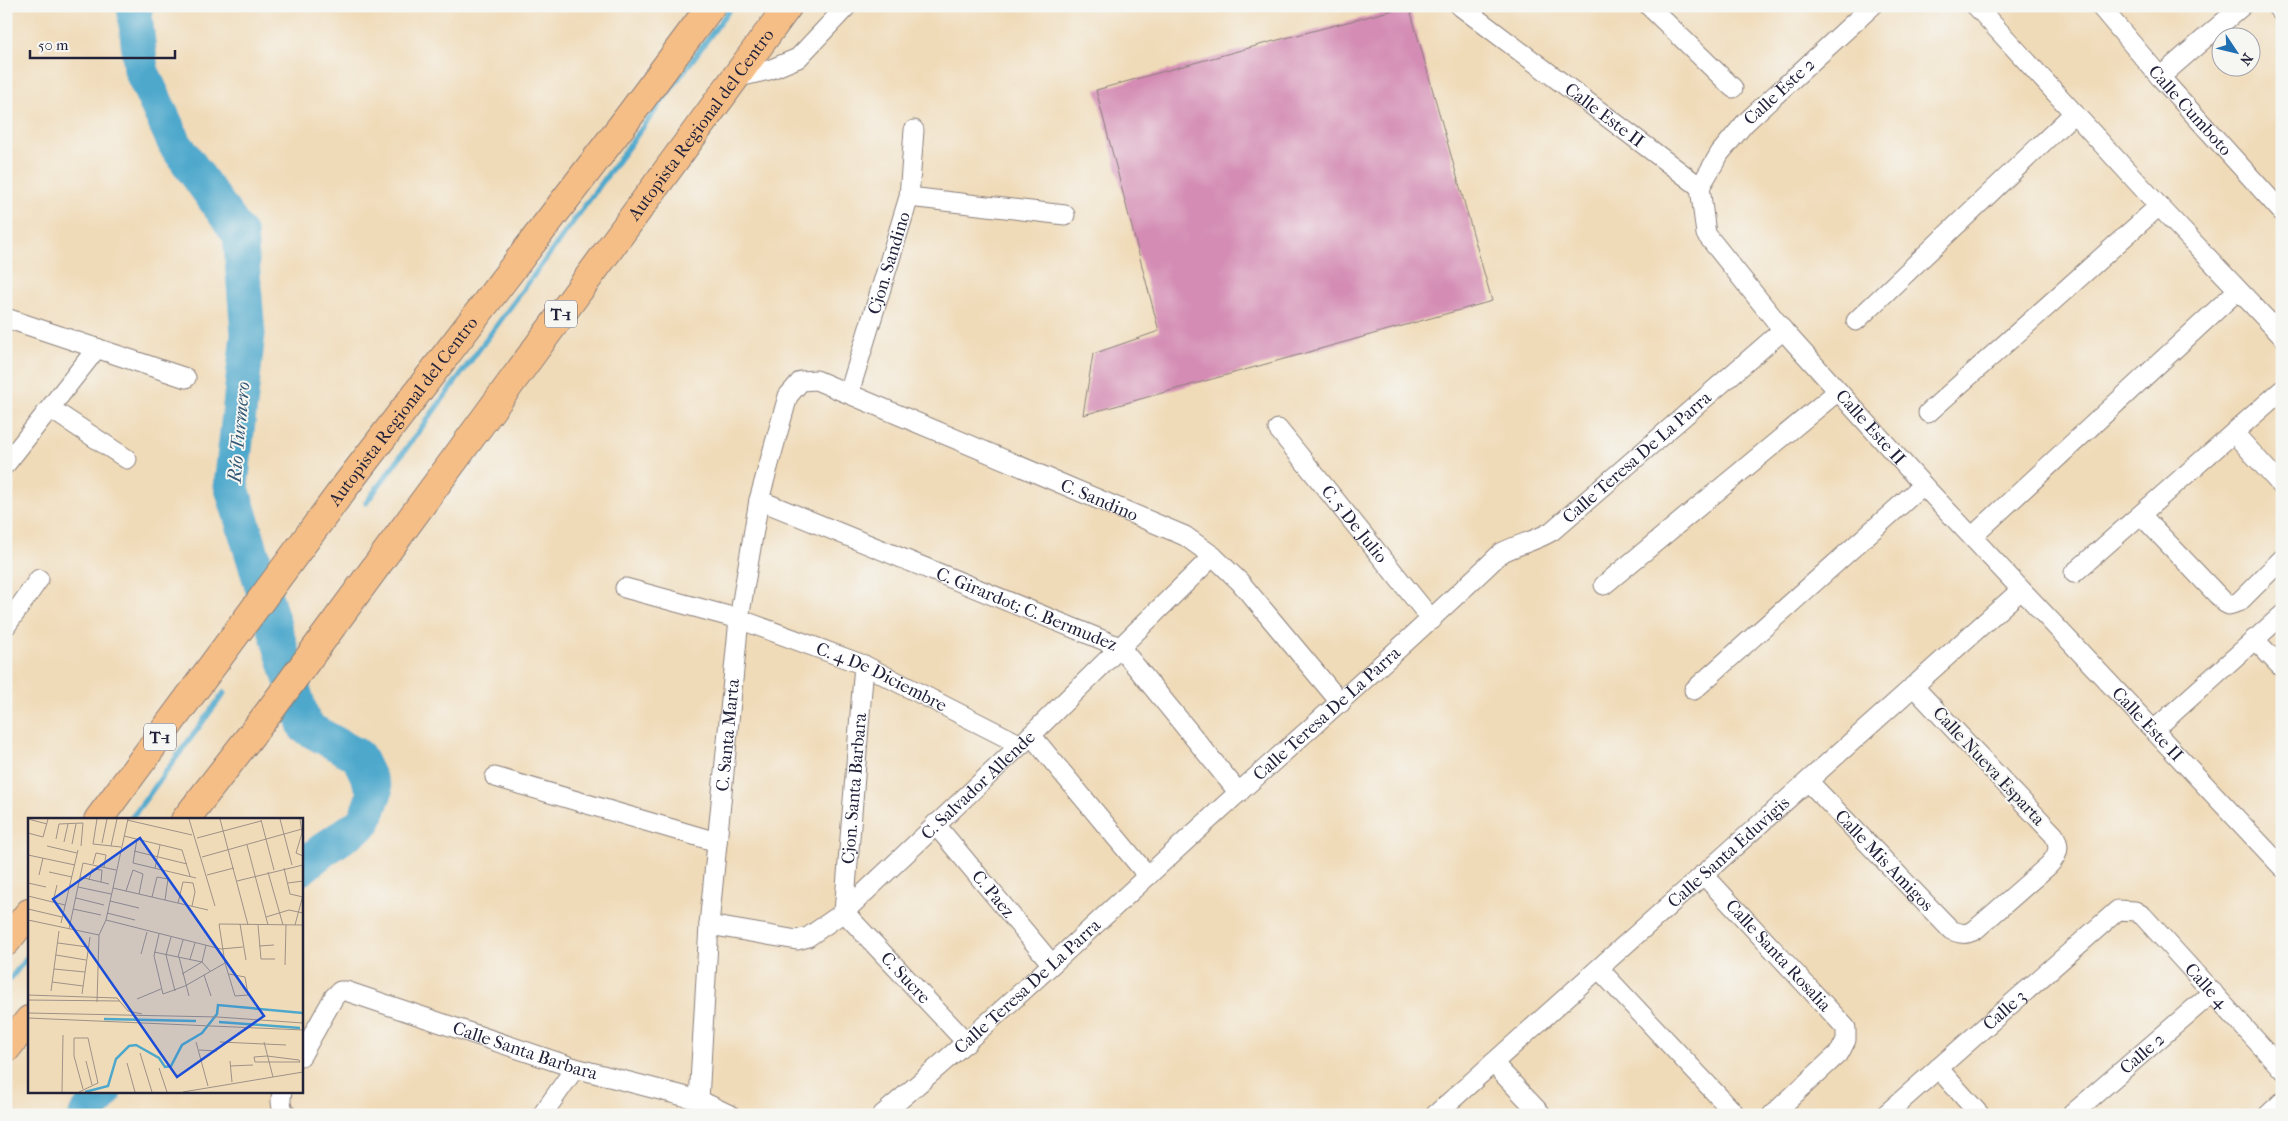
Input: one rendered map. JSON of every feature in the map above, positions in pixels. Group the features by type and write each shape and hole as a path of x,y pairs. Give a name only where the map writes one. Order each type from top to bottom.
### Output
{"highway":[{"name":"Autopista Regional del Centro","path":"99,818 308,537 711,6"},
{"name":"Autopista Regional del Centro","path":"187,818 269,712 788,6"},
{"path":"6,942 28,914"},
{"path":"6,1049 28,1021"}],"street":[{"path":"735,78 769,70 798,58 848,6"},
{"name":"Calle Este II","path":"1460,6 1700,187 1706,234 1783,330 1923,485 1973,536 2021,590 2282,867"},
{"path":"1976,6 2159,206 2282,336"},
{"name":"Calle Cumboto","path":"2100,6 2160,77 2282,212"},
{"path":"2160,77 2242,6"},
{"path":"2276,6 2282,13"},
{"name":"Calle Este 2","path":"1700,187 1720,153 1744,123 1869,7"},
{"path":"1661,10 1733,88"},
{"path":"1856,321 2074,112"},
{"name":"Cjon. Sandino","path":"849,393 909,197 914,130"},
{"path":"909,197 1065,215"},
{"path":"1928,413 2159,206"},
{"path":"1973,536 2238,290"},
{"path":"6,318 186,378"},
{"name":"Calle Teresa De La Parra","path":"882,1115 967,1043 1051,963 1432,620 1501,553 1511,547 1537,540 1552,531 1783,330"},
{"path":"6,464 97,348"},
{"name":"C. Sandino","path":"801,381 816,380 849,393 1185,536 1213,556 1240,582 1341,703"},
{"name":"C. Santa Marta","path":"699,1100 709,925 739,619 759,500 788,396 801,381"},
{"path":"2074,573 2142,516 2282,390"},
{"path":"1604,585 1838,391"},
{"path":"51,409 127,459"},
{"name":"C. 5 De Julio","path":"1278,429 1432,620"},
{"path":"2234,433 2282,486"},
{"path":"1694,690 1923,485"},
{"name":"C. Girardot; C. Bermudez","path":"759,500 1120,647 1239,793"},
{"path":"2142,516 2221,601 2229,605 2239,602 2282,559"},
{"name":"C. Salvador Allende","path":"709,925 797,940 808,937 844,912 1026,740 1213,556"},
{"path":"6,626 39,579"},
{"name":"C. 4 De Diciembre","path":"625,588 739,619 864,665 1026,740 1148,876"},
{"name":"Calle Santa Eduvigis","path":"1435,1115 2021,590"},
{"path":"2154,730 2282,614"},
{"path":"2254,639 2282,668"},
{"name":"Cjon. Santa Barbara","path":"844,912 864,665"},
{"name":"Calle Nueva Esparta","path":"1913,686 2054,835 2058,842 2059,850 2056,858 2050,865 1975,930 1963,934"},
{"path":"495,777 717,842"},
{"name":"Calle Mis Amigos","path":"1808,781 1951,930 1963,934"},
{"name":"C. Paez","path":"935,824 1051,963"},
{"name":"Calle Santa Rosalia","path":"1704,874 1846,1028 1846,1040 1840,1052 1772,1115"},
{"name":"Calle 3","path":"1885,1115 2108,917 2118,910 2126,910"},
{"name":"Calle 4","path":"2126,910 2135,911 2143,916 2282,1069"},
{"name":"C. Sucre","path":"844,912 967,1043"},
{"path":"1599,968 1736,1115"},
{"name":"Calle Santa Barbara","path":"302,1054 329,1006 340,991 346,991 575,1068 699,1100 730,1115"},
{"name":"Calle 2","path":"2071,1115 2213,992"},
{"path":"1493,1063 1542,1115"},
{"path":"542,1115 575,1068"},
{"path":"1938,1068 1980,1115"},
{"path":"282,1094 280,1103 283,1112 287,1115"},
{"path":"2268,1115 2282,1102"}],"building":[{"path":"1409,6 1492,301 1083,415 1093,354 1159,331 1096,90"}],"waterway":[{"name":"Río Turmero","path":"134,6 141,70 175,144 240,235 248,334 231,485 305,727 358,756 375,792 364,822 323,850 302,867"},
{"path":"366,503 732,6"},
{"path":"131,818 224,693"},
{"path":"6,984 28,956"},
{"name":"Río Turmero","path":"86,1115 102,1094"}]}
